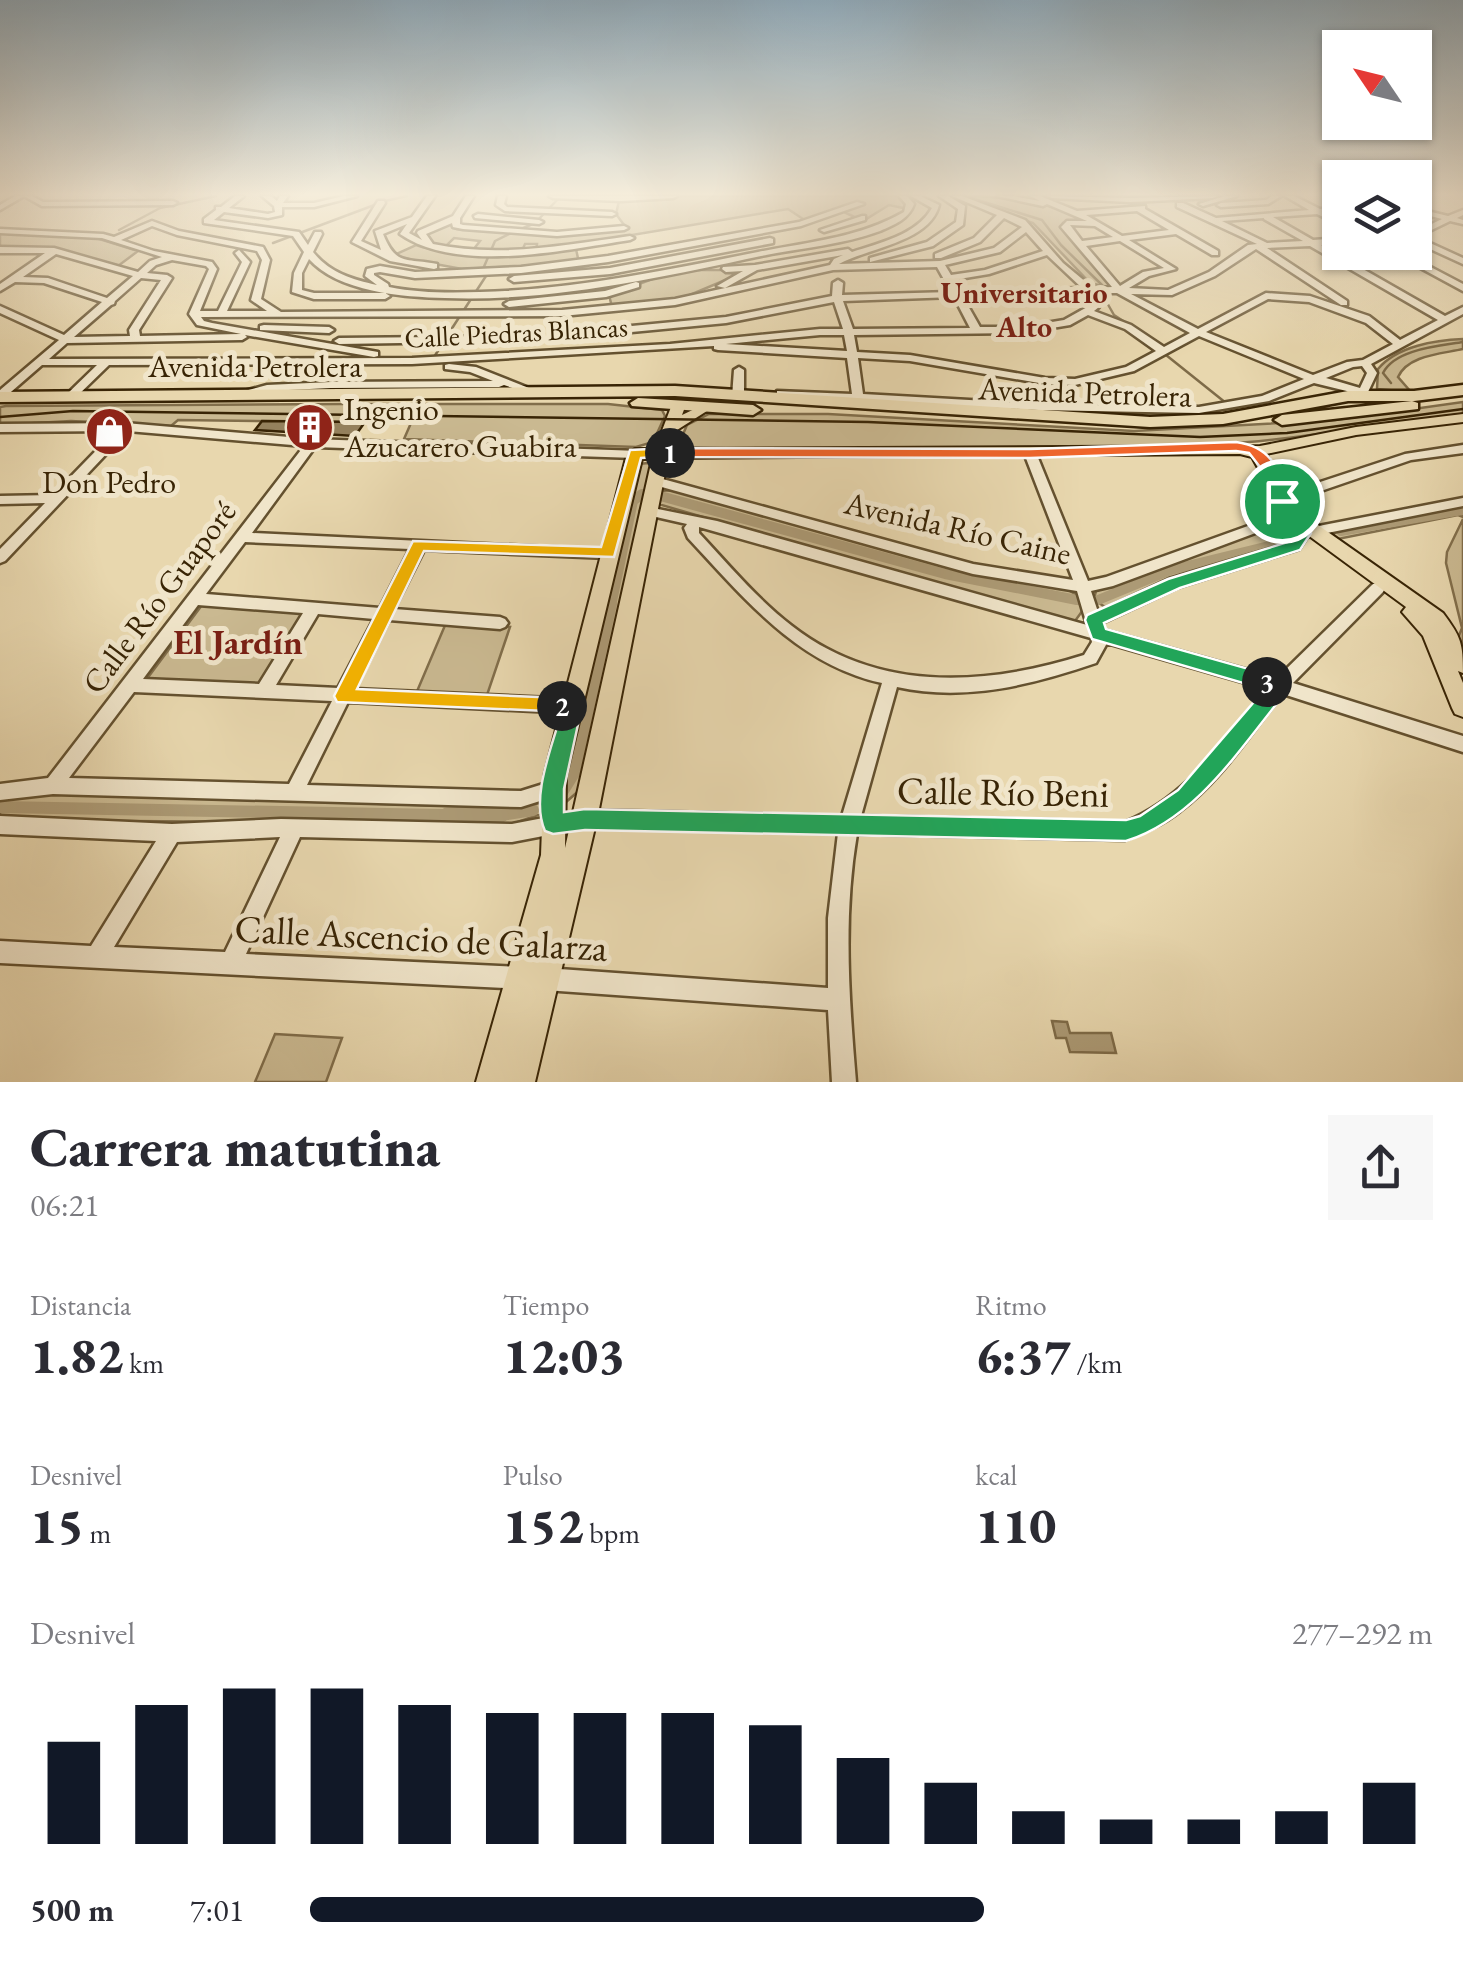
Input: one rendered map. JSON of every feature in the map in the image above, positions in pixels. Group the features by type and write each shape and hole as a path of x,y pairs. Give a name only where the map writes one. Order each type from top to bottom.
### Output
{"highway":[{"name":"Avenida Petrolera","path":"0,399 574,400 678,408 700,398 826,410 1138,428 1424,395 1463,394"},
{"name":"Avenida Petrolera","path":"1361,402 1463,394"},
{"name":"Avenida Petrolera","path":"0,399 738,397 1050,418 1204,415 1328,398"},
{"path":"1328,398 1339,409 1361,402"}],"main road":[{"path":"491,1082 535,979 585,819 661,454 674,426 700,398"},
{"path":"674,426 672,419 678,408"},
{"path":"520,1082 553,855 553,789 635,454 674,458 1227,457 1254,449 1462,419"},
{"path":"1254,449 1272,472 1282,501 1306,528 1426,624 1463,708"},
{"path":"1306,528 1436,618 1451,638 1463,665"}],"street":[{"path":"132,246 155,257 180,258 213,269 194,314"},
{"path":"248,246 263,250 266,260 256,300 279,314"},
{"path":"256,248 260,246"},
{"path":"302,246 309,259 343,279 426,293"},
{"path":"314,246 295,290 302,294 360,297 521,292 668,272 802,246"},
{"path":"369,246 393,259 464,271 488,280 561,277 738,246"},
{"path":"383,246 393,259"},
{"path":"436,247 514,252 560,246"},
{"path":"391,289 368,274 380,269 405,275 535,269 676,246"},
{"path":"690,268 755,268 873,246"},
{"path":"194,314 510,315 675,302 892,256 917,246"},
{"path":"939,260 965,246"},
{"path":"833,266 939,260 1005,246"},
{"path":"692,345 848,332 1054,326 1089,312 1094,307 1092,292 1044,246"},
{"path":"1081,246 1119,290 1197,332 1361,402 1372,373 1365,363"},
{"path":"1119,290 1146,274 1172,269 1135,246"},
{"path":"1204,246 1215,253"},
{"path":"621,330 726,320 837,298 1119,290 1176,292 1256,246"},
{"path":"1258,246 1398,343"},
{"path":"1319,246 1444,319"},
{"path":"1434,246 1463,261"},
{"path":"0,250 54,251 140,275 166,278 134,330 135,338"},
{"path":"0,288 54,251"},
{"path":"833,266 859,251"},
{"path":"948,278 986,272 1049,252"},
{"path":"221,314 246,262 238,253"},
{"path":"0,399 111,302 155,257"},
{"path":"939,260 976,329"},
{"path":"698,297 755,268"},
{"path":"1429,270 1463,288"},
{"path":"509,304 606,294 668,272"},
{"path":"13,279 45,280 111,302"},
{"path":"838,283 837,298 848,332 858,396"},
{"path":"692,345 853,358 910,358 1034,380 1076,382 1116,374 1266,296 1332,301"},
{"path":"0,308 67,340 272,337"},
{"path":"740,370 738,397 764,392 1204,415 1315,380 1357,362 1365,363 1463,310"},
{"path":"1089,312 1128,327 1163,351"},
{"path":"194,314 200,323 472,369 544,395"},
{"path":"228,328 329,330"},
{"path":"289,340 528,339"},
{"name":"Calle Piedras Blancas","path":"41,362 412,361 692,345"},
{"path":"70,397 106,362"},
{"path":"356,385 365,373"},
{"path":"1315,380 1328,398"},
{"path":"238,396 267,388 510,384"},
{"path":"0,428 126,427 312,442 635,454"},
{"path":"0,558 126,427"},
{"name":"Calle Río Guaporé","path":"53,786 312,442"},
{"name":"Avenida Río Caine","path":"655,480 954,564 1084,587 1108,582 1264,525 1282,501 1409,458 1463,449"},
{"path":"696,521 691,528 693,535 780,625 822,653 890,680 945,687 1013,682 1090,659 1098,650 1084,587 1032,458"},
{"path":"0,500 56,499"},
{"path":"1091,628 1174,583 1294,546 1306,528 1463,502"},
{"name":"Avenida Río Caine","path":"648,510 1091,628 1463,744"},
{"path":"242,538 608,553"},
{"path":"294,793 419,545"},
{"name":"Calle Río Beni","path":"585,819 1126,831 1146,824 1201,782 1280,686 1378,588"},
{"path":"196,600 500,623"},
{"path":"264,692 314,608"},
{"path":"844,1082 838,1000 839,924 850,823 890,680"},
{"path":"131,684 572,706"},
{"path":"0,792 53,786 520,799 553,789"},
{"path":"0,825 172,832 294,829 512,834 585,819"},
{"path":"231,963 294,829"},
{"path":"97,955 172,832"},
{"name":"Calle Ascencio de Galarza","path":"0,952 535,979 838,1000"}],"shaded area":[{"path":"123,246 138,251 118,266 58,250 0,248"},
{"path":"413,246 472,253 576,249 579,263 462,269 392,256"},
{"path":"476,246 524,246 522,251 473,250"},
{"path":"1055,246 1078,246 1114,289 1090,283"},
{"path":"749,270 678,300 612,307 609,295 666,274"},
{"path":"1463,339 1463,349 1426,357 1403,370 1398,377 1411,392 1377,389 1378,369 1395,355 1429,343"},
{"path":"1463,402 1463,414 1221,444 888,451 688,447 681,439 687,425 709,414 828,414 1134,431 1335,420"},
{"path":"608,404 662,410 665,416 653,442 636,447 404,439 411,423 178,420 171,426 71,421 0,425 0,407 6,406"},
{"path":"639,464 651,466 582,788 566,802 562,781"},
{"path":"674,490 1063,587 1080,597 1083,610 1075,621 1063,621 658,504 661,491"},
{"path":"1463,506 1463,517 1338,539 1329,531"},
{"path":"1463,519 1463,650 1458,638 1462,628 1446,563 1447,552"},
{"path":"1276,528 1293,542 1161,584 1106,608 1094,599 1096,591"},
{"path":"202,605 306,612 267,678 257,686 146,680"},
{"path":"446,623 510,627 486,698 415,696"},
{"path":"60,794 482,807 540,803 541,814 512,824 0,820 0,798"},
{"path":"1052,1021 1067,1022 1070,1033 1111,1033 1116,1053 1070,1052 1066,1038 1056,1038"},
{"path":"275,1034 342,1038 326,1082 255,1082"}],"building":[{"name":"Ingenio Azucarero Guabira","path":"262,421 365,422 355,436 255,430"}],"waterway":[{"path":"483,269 493,246"},
{"path":"1063,246 1103,286"},
{"path":"447,336 486,276"},
{"path":"1102,294 1114,315 1154,341"},
{"path":"1391,383 1383,373 1397,359 1418,350 1463,342"},
{"path":"434,357 443,343"},
{"path":"1166,355 1226,403"},
{"path":"611,606 633,501 642,494"},
{"path":"664,497 945,574 1077,600"},
{"path":"1341,531 1463,510"},
{"path":"1098,600 1171,570 1273,545"},
{"path":"559,797 574,773 611,604"},
{"path":"0,807 495,816 533,810"},
{"path":"447,815 501,815"}],"tram line":[{"path":"0,417 73,411 868,422 1200,437 1287,433 1463,409"}],"place":[{"name":"Ingenio Azucarero Guabira","path":"309,427"},
{"name":"Don Pedro","path":"109,432"}],"district":[{"name":"Universitario Alto","path":"1024,310"},
{"name":"El Jardín","path":"238,642"}],"route":[{"path":"1236,447 1254,449 1260,456 1272,472 1282,501 1299,521 1303,533 1294,546 1174,583 1094,620 1099,634 1280,686 1186,797 1146,824 1126,831 585,819 553,824 553,789 572,706 344,696 419,545 608,553 635,454 1030,453 1236,447"}]}
